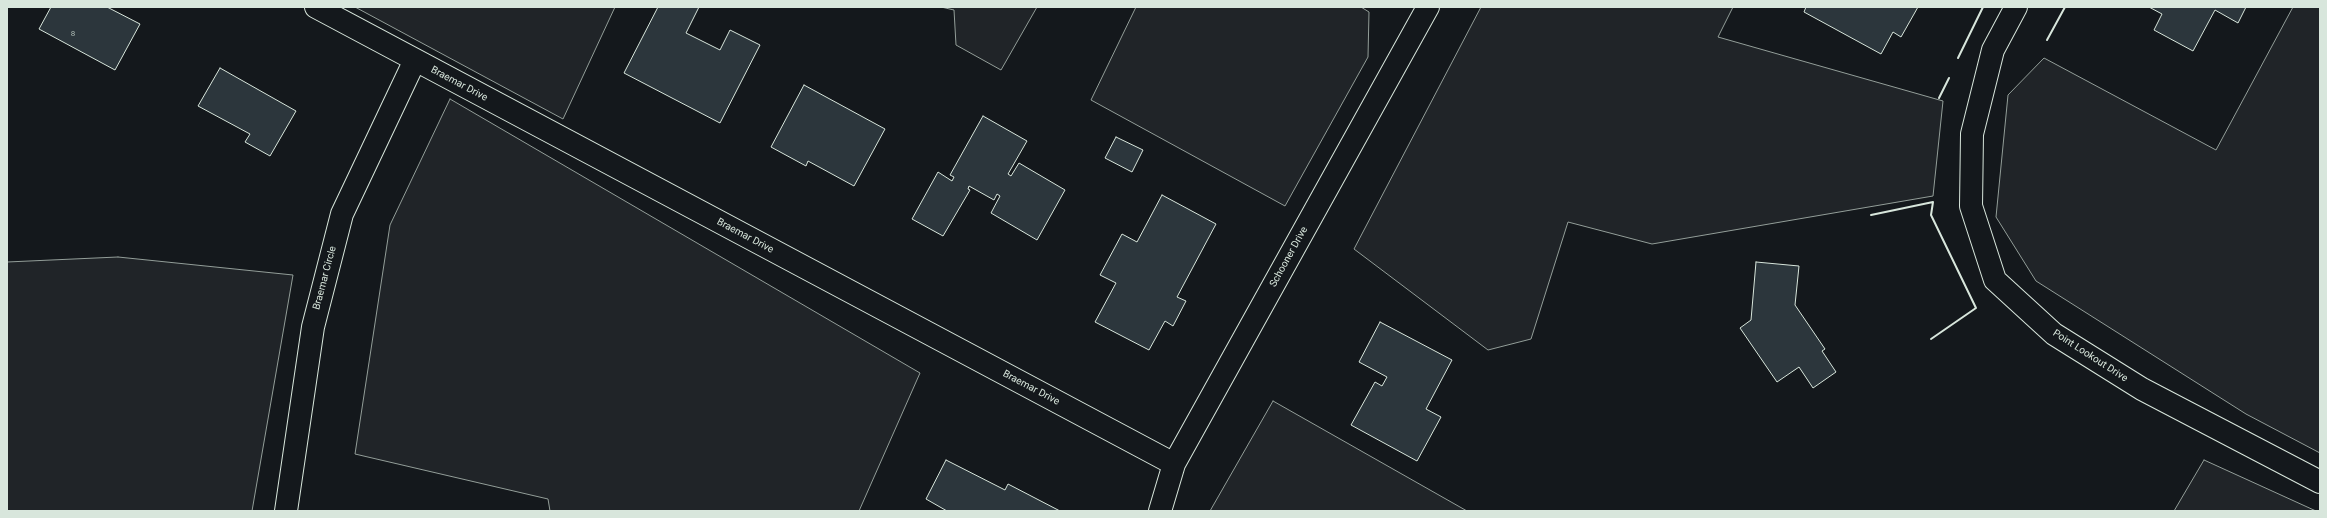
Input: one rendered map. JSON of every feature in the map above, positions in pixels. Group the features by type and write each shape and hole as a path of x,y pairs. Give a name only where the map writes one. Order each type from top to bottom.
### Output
{"street":[{"name":"Braemar Drive","path":"316,7 1174,464"},
{"name":"Schooner Drive","path":"1160,511 1174,464 1427,7"},
{"name":"Point Lookout Drive","path":"2016,7 1993,50 1972,134 1971,206 1995,280 2054,334 2142,389 2320,482"},
{"name":"Braemar Circle","path":"286,511 312,327 342,214 415,60"}],"shaded area":[{"path":"355,7 615,7 563,119"},
{"path":"941,7 1037,7 1001,70 956,45 954,10"},
{"path":"1136,7 1361,7 1369,12 1368,57 1285,206 1091,100"},
{"path":"1481,7 1733,7 1718,37 1943,101 1933,196 1652,244 1568,222 1531,339 1488,350 1354,249"},
{"path":"2293,7 2320,7 2320,453 2246,414 2036,281 1996,217 2008,95 2044,58 2216,150"},
{"path":"450,99 920,373 859,511 550,511 548,499 355,454 390,225"},
{"path":"118,257 293,275 252,511 7,511 7,262"},
{"path":"1273,401 1467,511 1210,511"},
{"path":"2204,460 2316,511 2174,511"}],"building":[{"path":"51,7 107,7 140,24 115,70 39,29"},
{"path":"658,7 699,7 686,33 720,50 730,30 760,45 720,123 624,73"},
{"path":"1806,7 1918,7 1901,37 1893,32 1881,54 1804,12"},
{"path":"2149,7 2246,7 2238,23 2215,10 2193,51 2154,30 2162,14"},
{"path":"220,68 296,111 270,156 245,142 250,134 198,106"},
{"path":"804,85 885,129 854,186 808,161 806,166 771,147"},
{"path":"983,116 1027,141 1008,174 1011,176 1019,163 1065,190 1037,240 991,213 1000,196 997,194 994,200 969,186 968,189 970,190 943,236 912,219 938,172 952,181 954,177 950,175"},
{"path":"1116,137 1143,150 1132,172 1105,158"},
{"path":"1162,195 1216,224 1177,297 1186,301 1173,326 1165,321 1149,350 1095,322 1116,283 1100,275 1122,234 1137,242"},
{"path":"1756,262 1799,266 1795,305 1825,349 1822,351 1836,372 1813,388 1799,367 1777,382 1740,328 1751,320"},
{"path":"1380,322 1452,360 1426,409 1441,417 1417,461 1351,425 1375,382 1382,386 1387,377 1359,362"},
{"path":"946,460 1005,490 1008,484 1060,511 947,511 926,499"}],"wall":[{"path":"1958,58 1983,7"},
{"path":"2047,40 2065,7"},
{"path":"1939,98 1949,78"},
{"path":"1871,215 1933,202 1931,215 1976,308 1931,339"}]}
